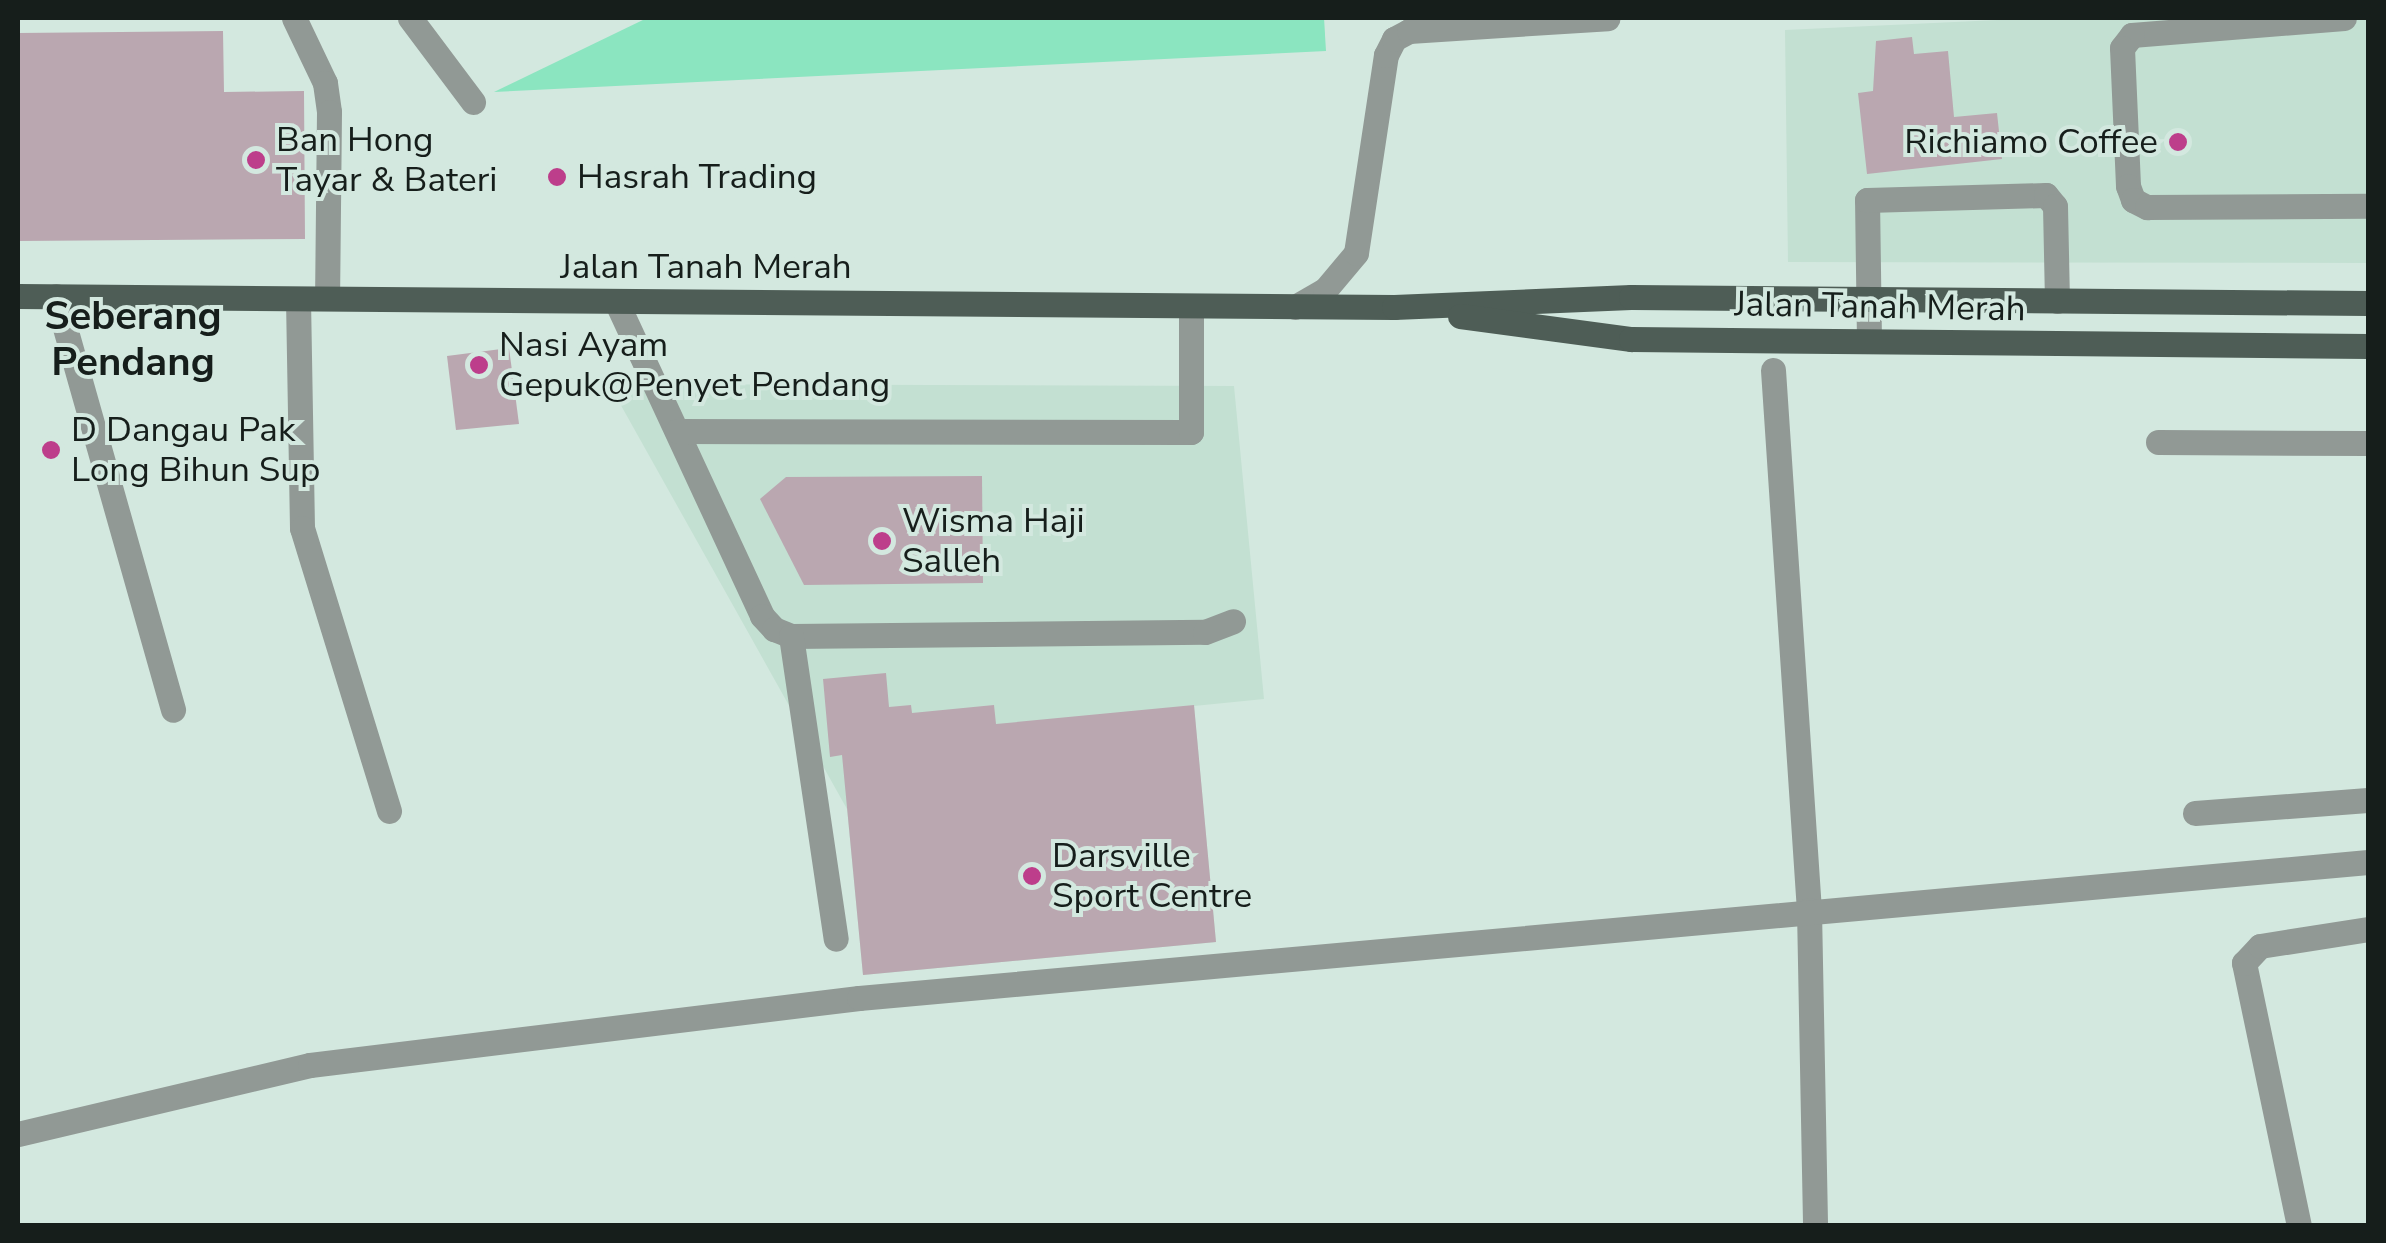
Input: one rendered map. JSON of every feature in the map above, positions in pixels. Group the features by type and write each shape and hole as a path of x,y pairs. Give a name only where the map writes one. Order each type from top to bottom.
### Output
{"main road":[{"name":"Jalan Tanah Merah","path":"18,296 1295,307 1631,298 2368,303"},
{"name":"Jalan Tanah Merah","path":"1394,307 1631,340 2368,346"}],"street":[{"path":"294,18 325,83 329,112 327,298"},
{"path":"410,18 473,102"},
{"path":"1295,307 1324,290 1356,253 1386,55 1394,38 1409,31 1608,18"},
{"path":"2344,18 2132,34 2122,48 2133,200 2146,207 2368,206"},
{"path":"1869,341 1867,200 2046,195 2055,206 2057,301"},
{"path":"56,296 173,710"},
{"path":"298,298 302,528 388,811"},
{"path":"616,301 762,616 791,636 1206,632 1232,622"},
{"path":"677,431 1191,432 1191,306"},
{"path":"1773,370 1809,910 1815,1226"},
{"path":"2158,442 2368,443"},
{"path":"791,636 836,939"},
{"path":"2195,813 2368,800"},
{"path":"18,1134 330,1062 859,998 2368,862"},
{"path":"2299,1226 2244,963 2260,946 2368,929"}],"shaded area":[{"path":"2041,18 2368,18 2368,263 1788,262 1785,30"},
{"path":"609,384 1234,386 1264,699 1194,706 1216,942 863,975 847,809"}],"green space":[{"path":"647,18 1324,18 1326,51 494,92"}],"building":[{"path":"223,31 224,92 304,91 305,239 18,241 18,33"},
{"path":"1912,37 1914,54 1948,51 1954,117 1997,113 2002,159 1867,174 1858,93 1873,91 1876,41"},
{"path":"509,348 519,424 456,430 447,356"},
{"name":"Wisma Haji Salleh","path":"982,476 983,583 804,585 760,499 786,477"},
{"name":"Darsville Sport Centre","path":"886,673 889,707 911,705 912,713 994,705 996,724 1194,705 1216,942 863,975 842,755 830,757 823,679"}],"place":[{"name":"Richiamo Coffee","path":"2178,142"},
{"name":"Ban Hong Tayar & Bateri","path":"256,160"},
{"name":"Hasrah Trading","path":"557,177"},
{"name":"Nasi Ayam Gepuk@Penyet Pendang","path":"479,365"},
{"name":"D Dangau Pak Long Bihun Sup","path":"51,450"},
{"name":"Wisma Haji Salleh","path":"882,541"},
{"name":"Darsville Sport Centre","path":"1032,876"}],"district":[{"name":"Seberang Pendang","path":"133,339"}]}
